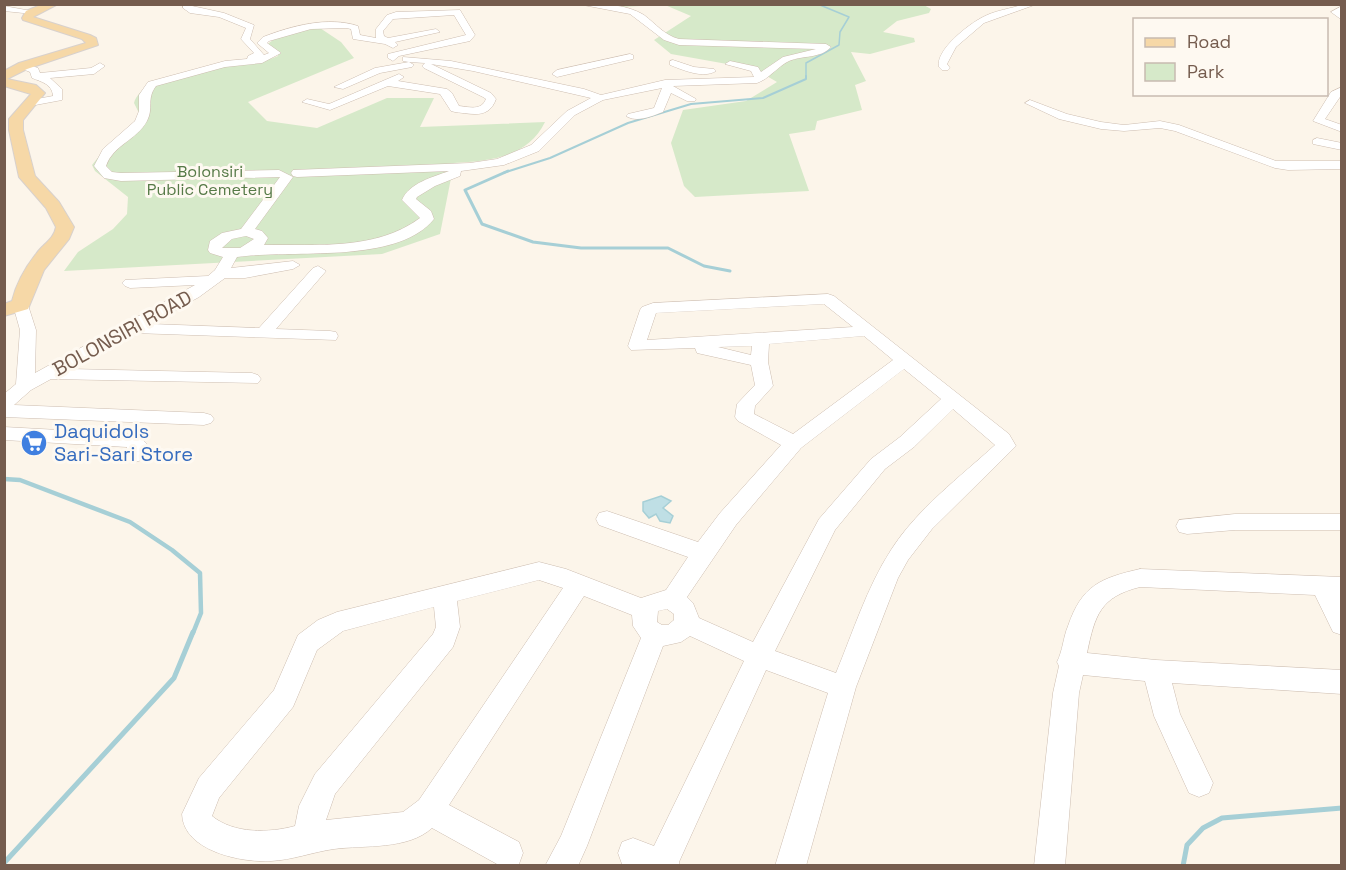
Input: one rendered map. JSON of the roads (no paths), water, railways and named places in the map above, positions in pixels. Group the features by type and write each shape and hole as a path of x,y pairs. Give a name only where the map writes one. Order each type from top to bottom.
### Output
{"main road":[{"path":"4,76 24,66 89,47 93,42 86,37 27,18 33,12 53,4"},
{"path":"4,82 37,90 39,93 16,119 15,126 27,177 53,206 65,227 60,240 45,254 13,307"}],"street":[{"path":"186,6 193,11 221,15 251,27 245,39 260,55 152,78 144,95 145,114 101,161 100,166 105,173 121,177 470,167 509,160 535,148 571,113 600,98 666,85 758,76 786,58 821,51 826,47 672,41 659,34 640,17 629,12 582,4"},
{"path":"945,68 942,60 948,50 984,20 1033,4"},
{"path":"4,8 33,12"},
{"path":"1341,8 1335,12 1341,18"},
{"path":"428,13 428,26 459,45"},
{"path":"307,102 330,107 431,63 471,36 460,14 428,13 391,16 379,31 380,37 402,52"},
{"path":"225,64 251,63 270,58 276,53 262,43 266,39 286,32 333,24 353,26 355,36 358,38 387,41 436,32"},
{"path":"459,45 402,52 391,57 584,92 600,98"},
{"path":"607,74 575,78 557,73 630,57"},
{"path":"339,87 378,70 431,63 487,95 491,102 482,111 459,111 455,109 448,95 443,91 389,83"},
{"path":"673,63 697,71 758,76"},
{"path":"730,64 752,68 756,70 758,76"},
{"path":"24,66 34,70 37,76 56,85 59,96 30,103"},
{"path":"37,76 94,71 100,66"},
{"path":"584,92 643,78"},
{"path":"666,85 691,99"},
{"path":"632,116 645,115 659,110 666,85"},
{"path":"1340,85 1319,121 1341,129"},
{"path":"1030,103 1044,110 1111,127 1127,128 1156,123 1174,127 1275,164 1288,166 1341,165"},
{"path":"1317,142 1341,147"},
{"path":"241,252 258,244 261,238 257,234 246,232 227,236 215,244 215,250 218,252 241,252 349,247 387,240 413,229 427,219 426,214 409,200 411,195 430,183 470,167"},
{"path":"246,232 288,174"},
{"name":"BOLONSIRI ROAD","path":"4,405 25,386 179,302 217,277 241,252"},
{"path":"130,283 217,277 293,265"},
{"path":"263,334 318,271"},
{"path":"790,866 843,687 887,577 900,554 943,504 1006,446 1002,439 951,400 832,301 824,299 650,308 637,346 761,340 868,331"},
{"path":"13,307 28,330 25,386"},
{"path":"131,328 330,336"},
{"path":"761,340 759,362 764,386 743,407 743,413 745,417 794,443"},
{"path":"673,344 759,362"},
{"path":"672,600 728,519 794,443 904,360"},
{"path":"48,374 252,379"},
{"path":"633,853 663,865 759,656 827,525 878,464 907,442 951,400"},
{"path":"4,411 204,419"},
{"path":"4,433 132,441 139,446 135,455"},
{"path":"607,519 703,553"},
{"path":"1187,526 1235,522 1341,522"},
{"path":"560,866 572,846 650,622 656,601 672,600 686,611 686,623 677,633 669,636 650,622 579,584 539,571 337,622 317,634 307,643 284,699 209,788 199,805 197,818 202,830 212,835 249,845 269,846 307,838 404,826 417,821 429,810 579,584"},
{"path":"1049,866 1070,662 1084,614 1092,601 1112,585 1140,578 1332,587 1341,625"},
{"path":"307,838 314,806 325,784 444,639 448,627 444,594"},
{"path":"686,623 759,656 843,687"},
{"path":"1070,662 1156,672 1341,682"},
{"path":"1156,672 1167,716 1199,783"},
{"path":"429,810 508,853"}],"water":[{"path":"661,496 671,501 663,508 673,516 670,523 660,521 656,514 649,518 643,511 643,502"}],"waterway":[{"path":"505,172 550,158 628,123 691,104 763,98 806,79 806,63 839,45 840,32 849,17 820,5"},
{"path":"505,172 465,190 482,224 533,242 581,248 668,248 704,266 730,271"},
{"path":"4,479 20,480 130,522 172,550 200,573 201,613 193,633"},
{"path":"4,863 174,678 193,632"},
{"path":"1183,866 1187,845 1203,828 1222,818 1342,808"}],"place":[{"name":"Daquidols Sari-Sari Store","path":"34,443"}],"park label":[{"name":"Bolonsiri Public Cemetery","path":"210,180"}]}
